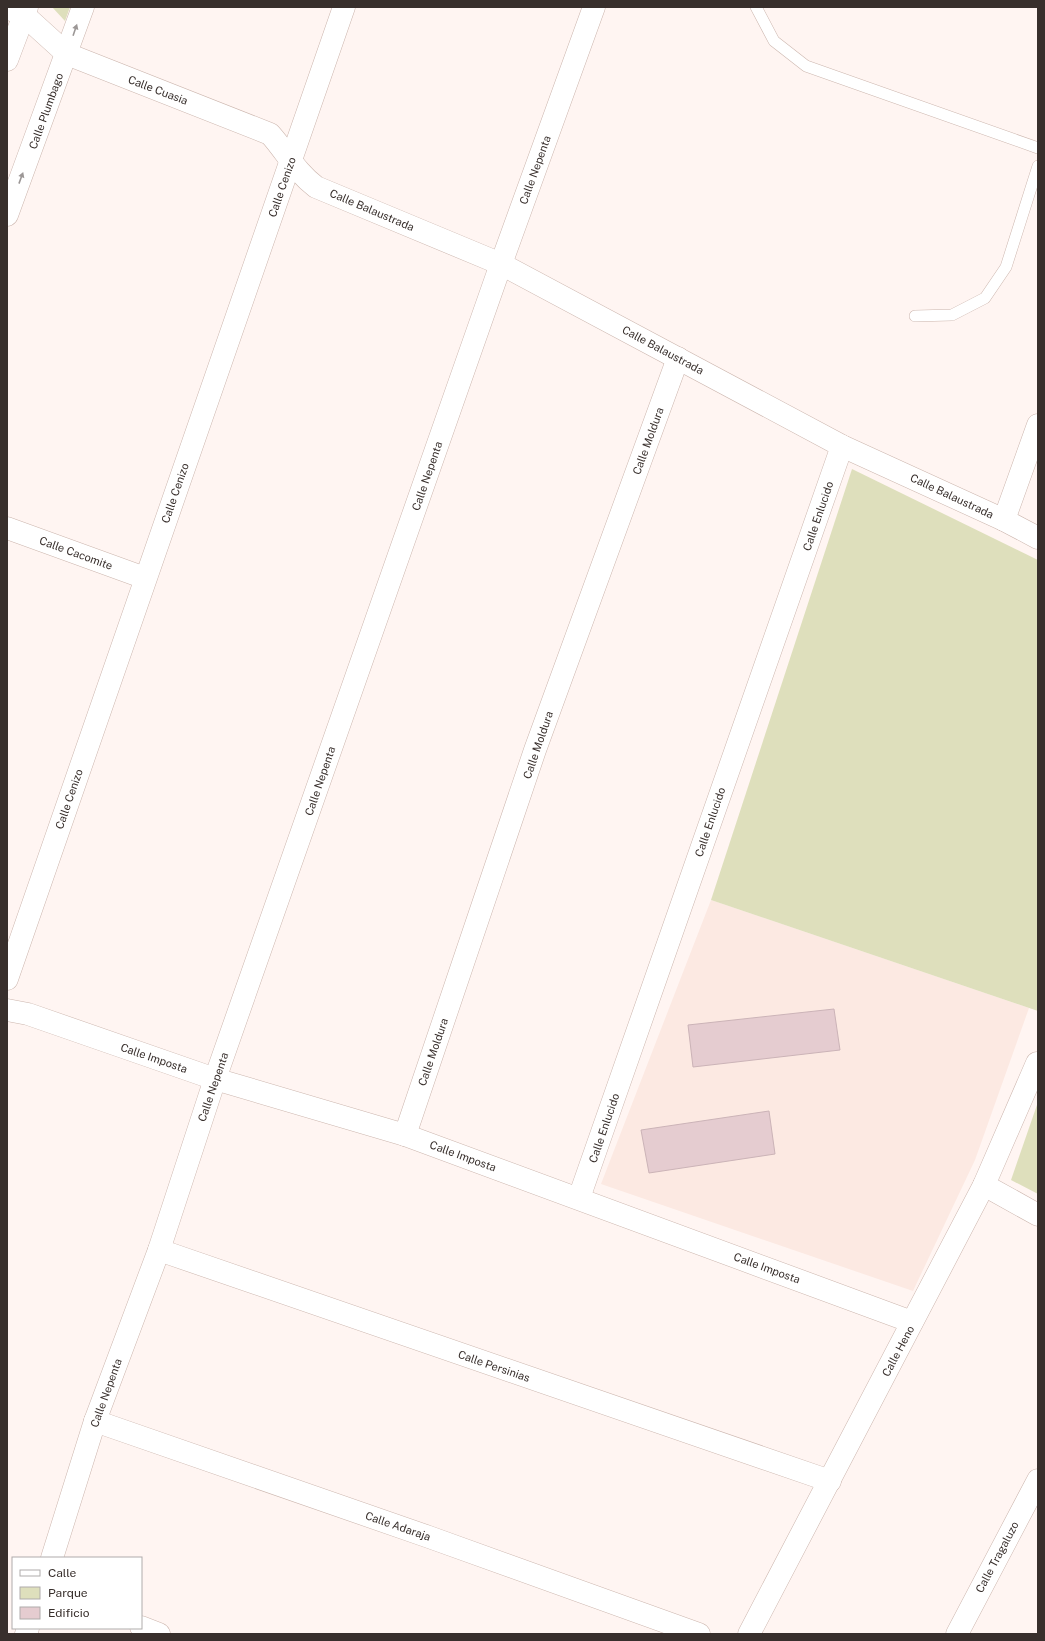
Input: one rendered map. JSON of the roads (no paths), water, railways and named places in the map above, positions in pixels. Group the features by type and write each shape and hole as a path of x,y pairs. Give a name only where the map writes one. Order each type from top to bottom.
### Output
{"street":[{"name":"Calle Plumbago","path":"7,215 83,7"},
{"name":"Calle Cenizo","path":"7,979 344,7"},
{"name":"Calle Nepenta","path":"52,1557 96,1422 159,1250 215,1079 501,264 594,7"},
{"name":"Calle Cuasia","path":"19,10 67,54 270,134 281,147 291,163"},
{"path":"7,60 19,10"},
{"name":"Calle Balaustrada","path":"291,163 302,176 316,187 501,264 842,446 1004,520 1038,538"},
{"name":"Calle Moldura","path":"405,1135 536,750 678,358"},
{"path":"1004,520 1038,425"},
{"name":"Calle Enlucido","path":"579,1198 842,446"},
{"name":"Calle Cacomite","path":"7,528 145,578"},
{"name":"Calle Imposta","path":"7,1010 28,1014 215,1079 405,1135 912,1322"},
{"name":"Calle Heno","path":"749,1634 984,1185 1037,1063"},
{"path":"984,1185 1038,1215"},
{"name":"Calle Persinias","path":"159,1250 830,1481"},
{"name":"Calle Adaraja","path":"96,1422 430,1537 699,1634"},
{"name":"Calle Tragaluzo","path":"957,1634 1038,1480"},
{"path":"142,1628 159,1634"}],"lane":[{"path":"756,7 774,41 806,66 1038,148"},
{"path":"916,316 952,314 985,298 1006,267 1038,166"}]}
